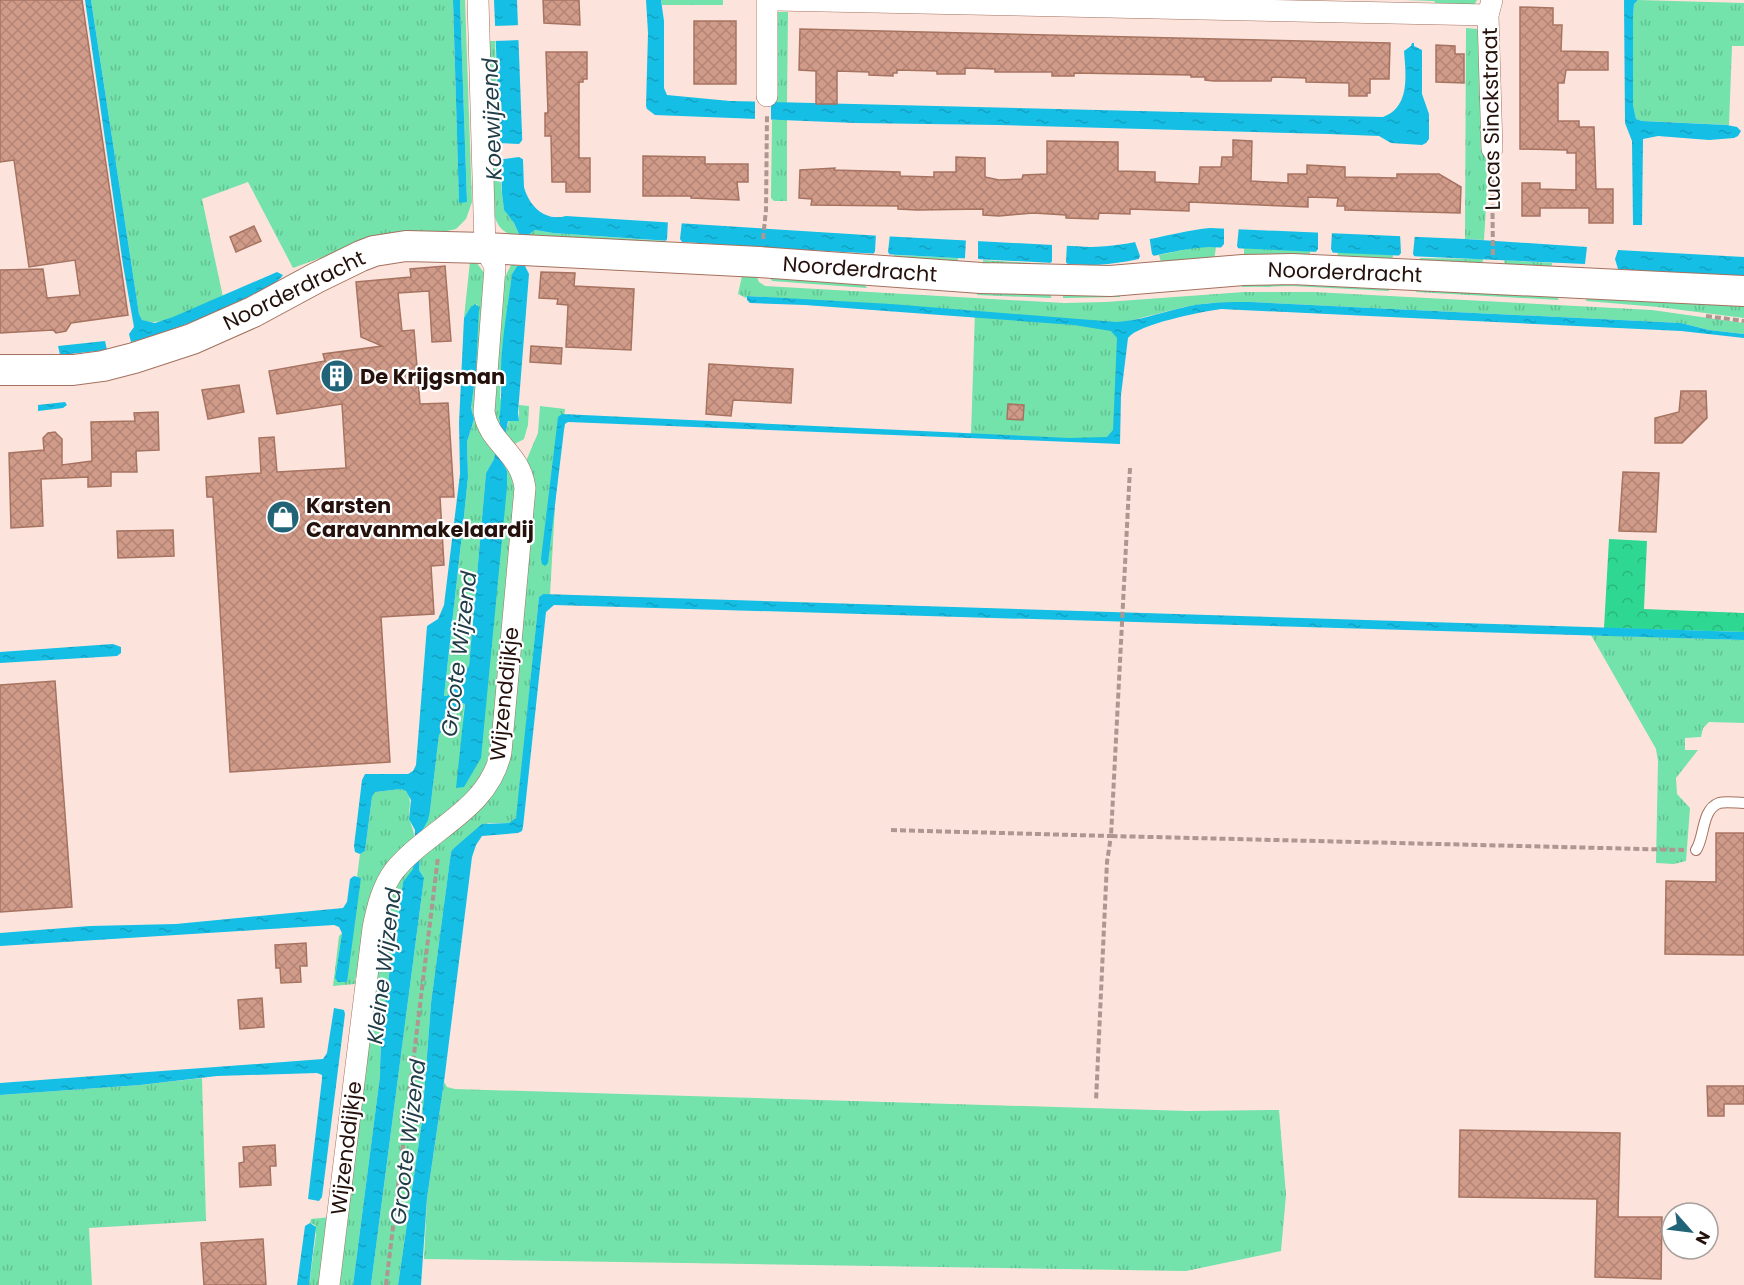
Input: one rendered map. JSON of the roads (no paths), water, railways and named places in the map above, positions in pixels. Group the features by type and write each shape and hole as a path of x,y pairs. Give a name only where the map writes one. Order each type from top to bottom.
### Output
{"street":[{"name":"Wijzenddijkje","path":"329,1285 373,928 382,894 388,881 407,858 483,793 495,774 501,752 525,488 519,468 510,453 490,430 485,420 483,407 495,267 485,248 478,0"},
{"path":"767,96 768,0"},
{"path":"775,0 1490,8"},
{"name":"Lucas Sinckstraat","path":"1490,8 1492,149"},
{"name":"Noorderdracht","path":"0,370 73,370 103,366 134,358 192,339 253,312 315,278 374,251 406,246 760,258 981,278 1110,281 1243,270 1292,269 1744,291"}],"lane":[{"path":"1696,850 1700,844 1707,813 1719,803 1744,803"}],"water":[{"path":"85,0 91,0 139,314 142,320 155,323 277,272 283,275 274,284 236,304 188,324 131,342 129,334 134,327"},
{"path":"453,0 460,0 467,202 459,203"},
{"path":"494,0 517,0 524,187 534,206 551,217 566,216 1090,247 1120,245 1210,228 1465,239 1587,247 1585,264 1209,247 1090,265 787,249 535,230 527,236 520,236 504,210 502,193"},
{"path":"646,0 661,0 664,21 664,88 667,95 730,101 1383,117 1398,106 1402,98 1405,80 1404,51 1414,43 1414,46 1422,50 1422,94 1429,114 1429,139 1422,145 1391,143 1379,136 1328,134 856,123 655,115 646,106 648,33"},
{"path":"1624,0 1638,0 1634,4 1633,17 1633,105 1636,119 1727,125 1737,127 1741,131 1734,138 1709,140 1658,136 1643,139 1642,225 1633,225 1632,141 1625,123"},
{"path":"1618,250 1744,257 1744,275 1726,276 1618,269 1615,259"},
{"path":"517,266 525,266 529,274 519,421 508,421 501,460 507,471 507,487 481,758 464,787 456,788 465,704 461,703 439,735 430,811 422,831 419,870 424,878 371,1285 353,1285 380,1076 385,1003 403,882 413,869 415,830 409,819 411,800 406,791 401,789 375,792 372,797 365,851 360,854 355,852 362,780 365,774 408,774 416,765 427,626 438,619 444,605 460,474 459,423 464,318 475,304 479,307 476,372 471,408 474,419 467,442 468,477 444,696 447,696 469,666 486,473 494,459 500,420 504,333 512,274"},
{"path":"747,296 891,304 1116,322 1198,305 1251,302 1681,323 1709,330 1744,334 1744,338 1681,331 1221,309 1157,323 1128,338 1121,395 1120,444 568,422 564,430 548,563 545,566 542,564 558,417 562,414 1069,438 1107,437 1113,430 1117,338 1111,331 1074,325 750,303"},
{"path":"105,341 107,350 60,355 58,346"},
{"path":"65,402 67,405 63,408 38,411 38,405"},
{"path":"543,594 1744,632 1744,640 554,605 546,612 522,831 482,836 472,857 427,1198 421,1285 398,1285 422,1121 431,1003 451,852 482,824 509,823 516,818 539,597"},
{"path":"113,644 121,647 121,653 117,656 0,663 0,652"},
{"path":"354,876 361,878 347,982 338,982 335,978 342,933 339,927 334,925 0,946 0,933 90,926 176,924 343,908 347,902 350,879"},
{"path":"334,1008 344,1010 345,1014 322,1197 319,1201 308,1199 322,1079 322,1075 317,1073 217,1076 140,1085 0,1095 0,1083 323,1059 327,1053"},
{"path":"310,1223 316,1227 309,1285 297,1285 305,1226"}],"place":[{"name":"De Krijgsman","path":"337,376"},
{"name":"Karsten Caravanmakelaardij","path":"283,517"}],"water label":[{"name":"Koewijzend","path":"492,119"},
{"name":"Groote Wijzend","path":"459,654"},
{"name":"Kleine Wijzend","path":"384,966"},
{"name":"Groote Wijzend","path":"408,1142"}]}
